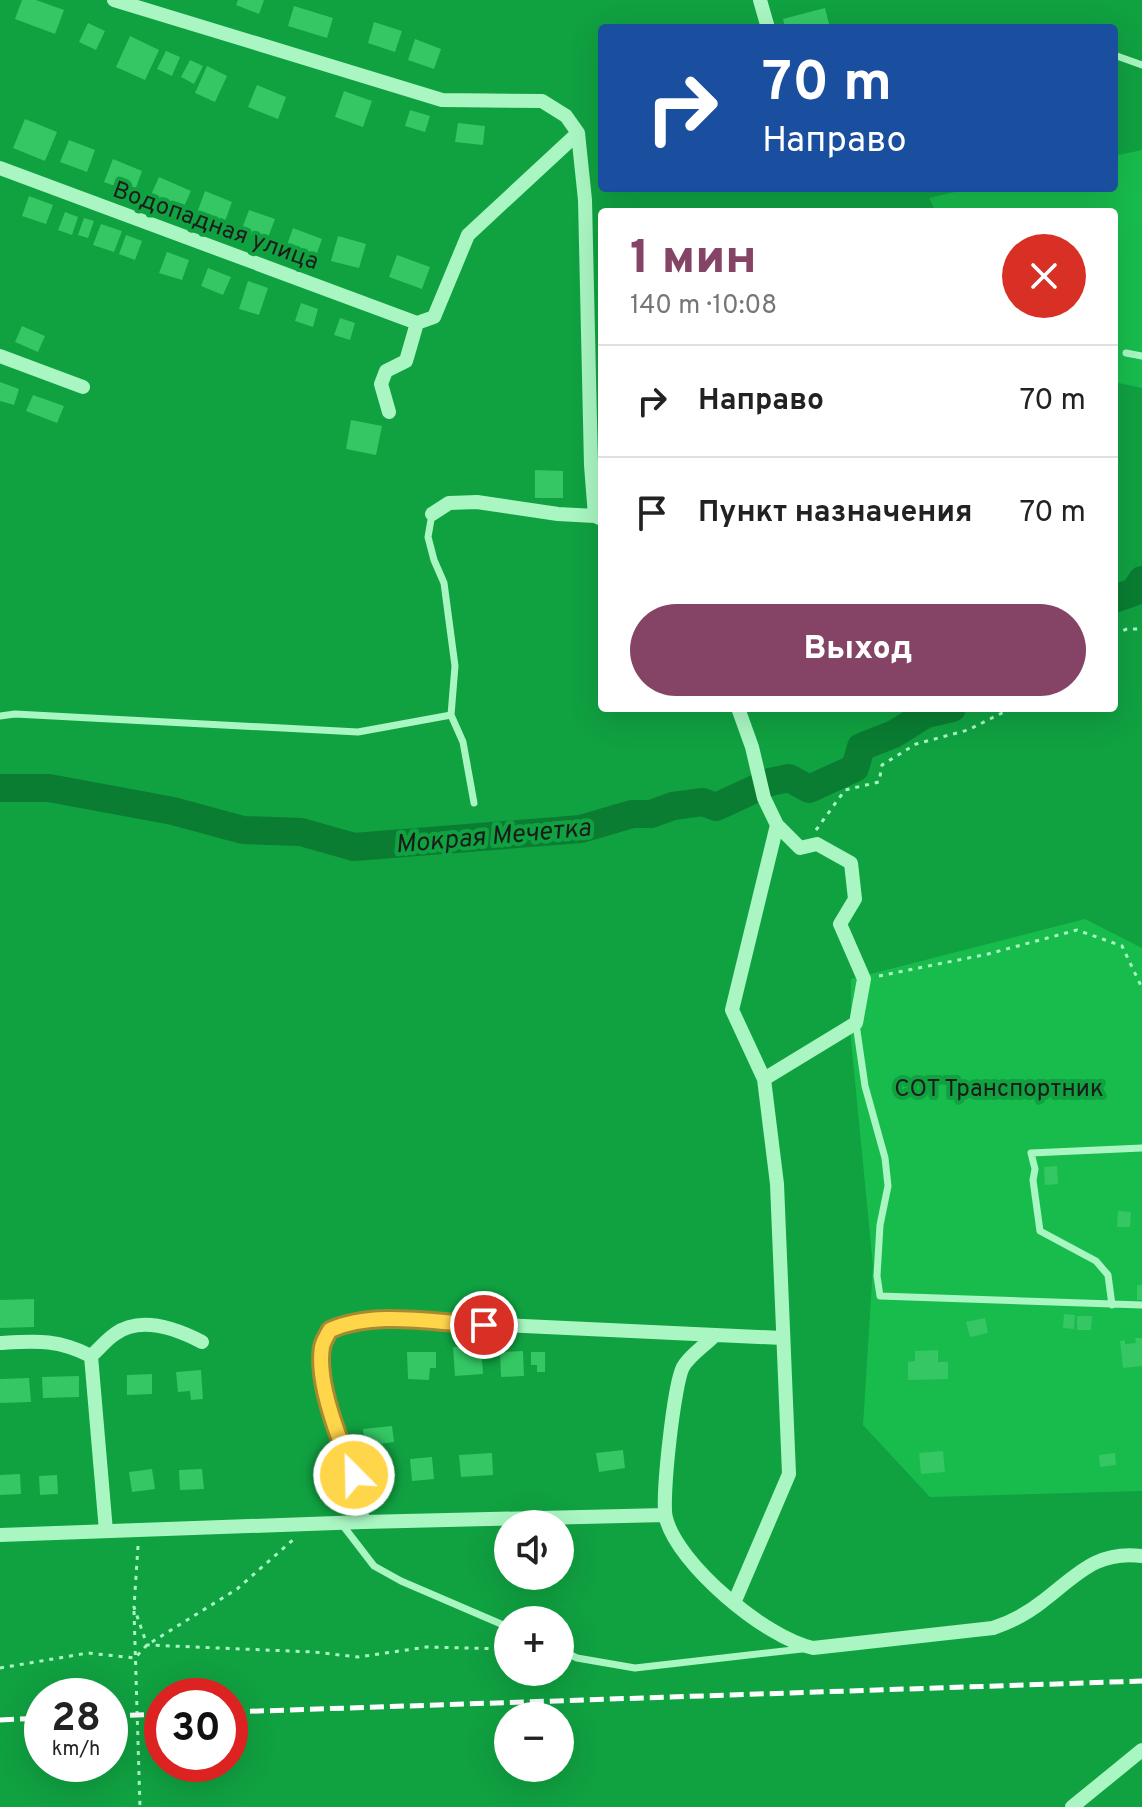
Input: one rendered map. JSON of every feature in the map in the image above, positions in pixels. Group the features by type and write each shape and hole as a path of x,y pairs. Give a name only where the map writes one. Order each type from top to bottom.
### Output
{"street":[{"path":"114,0 442,100 542,101 566,116 578,133 585,200 591,465 598,511"},
{"path":"760,0 767,24"},
{"path":"389,412 381,384 386,371 406,361 417,323 434,317 468,235 578,133"},
{"name":"Водопадная улица","path":"0,168 417,323"},
{"path":"0,356 83,387"},
{"path":"432,514 449,503 477,502 598,518"},
{"path":"739,712 752,747 764,798 777,825 800,848 817,844 851,863 855,899 840,924 864,979 856,1023 764,1079"},
{"path":"734,1603 789,1474 777,1184 764,1079 732,1010 777,825"},
{"path":"363,1522 354,1475 333,1425 323,1373 322,1346 330,1330 346,1323 392,1320 782,1338"},
{"path":"91,1356 117,1332 145,1325 177,1329 202,1342"},
{"path":"713,1337 683,1367 673,1406 665,1515 672,1537 721,1594 788,1641 813,1648 993,1628 1041,1603 1080,1569 1103,1558 1142,1556"},
{"path":"0,1343 41,1341 68,1345 91,1356"},
{"path":"91,1356 106,1531"},
{"path":"0,1535 665,1515"},
{"path":"1072,1807 1142,1750"}],"lane":[{"path":"1118,56 1142,65"},
{"path":"1126,353 1142,356"},
{"path":"432,514 428,537 444,583 455,666 451,715 463,742 474,803"},
{"path":"0,716 15,714 358,732 451,715"},
{"path":"856,1023 865,1086 885,1158 888,1186 880,1225 877,1276 880,1296 1142,1305"},
{"path":"1112,1305 1108,1275 1096,1261 1040,1231 1031,1153 1142,1148"},
{"path":"341,1523 374,1566 494,1621"},
{"path":"574,1657 635,1668 813,1648"}],"path":[{"path":"1118,632 1142,629"},
{"path":"817,844 812,836 845,790 879,782 882,765 916,744 968,730 1004,712"},
{"path":"864,979 988,954 1077,930 1122,946 1142,988"},
{"path":"135,1658 147,1645 237,1589 309,1525"},
{"path":"139,1529 134,1607 140,1807"},
{"path":"134,1607 147,1645"},
{"path":"147,1645 314,1652 358,1657 427,1647 494,1649"},
{"path":"0,1668 88,1653 135,1658"}],"green space":[{"path":"1142,150 1142,388 1118,383 1118,208 934,208 929,198 955,192 1118,192 1118,155"},
{"name":"СОТ Транспортник","path":"1085,919 1142,948 1142,1491 930,1497 863,1425 873,1266 851,1040 851,979"}],"building":[{"path":"22,0 36,0 64,10 55,34 15,19"},
{"path":"238,0 264,0 259,14 236,5"},
{"path":"294,6 333,18 327,38 288,26"},
{"path":"825,8 829,24 784,24 783,19"},
{"path":"374,22 402,31 395,52 368,43"},
{"path":"88,23 105,31 96,50 79,42"},
{"path":"130,36 159,50 145,80 116,67"},
{"path":"415,39 441,49 434,69 408,60"},
{"path":"166,51 180,57 172,76 157,69"},
{"path":"190,60 203,66 194,84 181,77"},
{"path":"207,66 227,76 215,102 195,93"},
{"path":"257,85 286,97 278,119 248,107"},
{"path":"344,91 372,101 363,127 335,117"},
{"path":"410,110 430,116 425,132 405,126"},
{"path":"25,119 57,132 45,161 13,148"},
{"path":"458,123 485,126 483,145 455,142"},
{"path":"69,140 95,150 87,172 60,162"},
{"path":"113,159 142,171 134,193 104,182"},
{"path":"159,177 191,191 182,211 150,197"},
{"path":"205,191 232,202 224,224 197,213"},
{"path":"29,196 53,205 46,224 22,216"},
{"path":"249,210 275,219 267,240 241,231"},
{"path":"65,212 78,217 72,235 58,230"},
{"path":"84,218 94,221 88,238 78,235"},
{"path":"101,224 122,231 114,252 93,245"},
{"path":"293,228 322,239 315,259 286,248"},
{"path":"126,235 142,241 135,260 119,254"},
{"path":"338,236 366,244 359,268 331,261"},
{"path":"167,252 189,260 182,280 159,273"},
{"path":"397,255 430,267 422,289 389,277"},
{"path":"208,268 231,277 223,295 201,286"},
{"path":"248,281 268,288 259,315 239,309"},
{"path":"301,303 318,309 313,327 295,321"},
{"path":"340,318 355,323 350,340 334,335"},
{"path":"22,326 45,336 38,352 15,342"},
{"path":"0,382 19,389 14,405 0,401"},
{"path":"33,395 64,406 57,423 26,411"},
{"path":"351,420 382,426 376,455 346,449"},
{"path":"535,470 563,471 563,498 535,498"},
{"path":"1057,1166 1058,1184 1045,1185 1044,1167"},
{"path":"1118,1211 1131,1212 1130,1227 1117,1227"},
{"path":"1137,1285 1142,1285 1142,1300 1137,1300"},
{"path":"34,1299 34,1327 0,1328 0,1300"},
{"path":"1064,1314 1075,1315 1074,1329 1063,1328"},
{"path":"1077,1316 1092,1316 1091,1330 1077,1330"},
{"path":"985,1318 988,1333 970,1337 966,1322"},
{"path":"1135,1338 1142,1338 1142,1366 1123,1368 1120,1341 1136,1343"},
{"path":"481,1345 483,1374 455,1376 453,1347"},
{"path":"938,1350 938,1362 948,1362 948,1379 908,1380 908,1362 915,1361 915,1351"},
{"path":"523,1351 524,1376 501,1377 500,1352"},
{"path":"407,1352 436,1352 436,1368 430,1368 429,1380 408,1379"},
{"path":"531,1352 545,1352 545,1372 537,1372 537,1365 531,1365"},
{"path":"201,1370 203,1399 191,1400 190,1391 178,1392 176,1372"},
{"path":"152,1374 152,1394 127,1395 127,1375"},
{"path":"79,1376 79,1397 43,1398 42,1377"},
{"path":"29,1378 31,1402 0,1403 0,1379"},
{"path":"392,1426 394,1442 365,1446 363,1429"},
{"path":"623,1450 625,1468 599,1472 596,1453"},
{"path":"943,1451 945,1472 921,1474 919,1453"},
{"path":"492,1453 493,1475 461,1477 459,1455"},
{"path":"1115,1453 1116,1465 1100,1467 1099,1455"},
{"path":"432,1457 434,1479 412,1481 410,1459"},
{"path":"152,1469 155,1489 132,1492 129,1472"},
{"path":"202,1469 204,1489 180,1490 179,1470"},
{"path":"20,1474 21,1494 0,1495 0,1475"},
{"path":"57,1475 58,1494 40,1495 39,1476"}],"waterway":[{"name":"Мокрая Мечетка","path":"1118,598 1134,592 1142,580"},
{"name":"Мокрая Мечетка","path":"0,788 49,788 173,811 243,830 301,832 354,847 581,829 632,814 651,814 673,806 703,802 716,807 770,782 789,778 809,789 855,768 861,747 894,734 935,712"}],"railway":[{"path":"248,1711 1142,1681"},
{"path":"128,1715 144,1715"},
{"path":"0,1720 24,1719"}],"route":[{"path":"354,1475 333,1425 323,1373 322,1346 330,1330 346,1323 392,1320 484,1325"}]}
